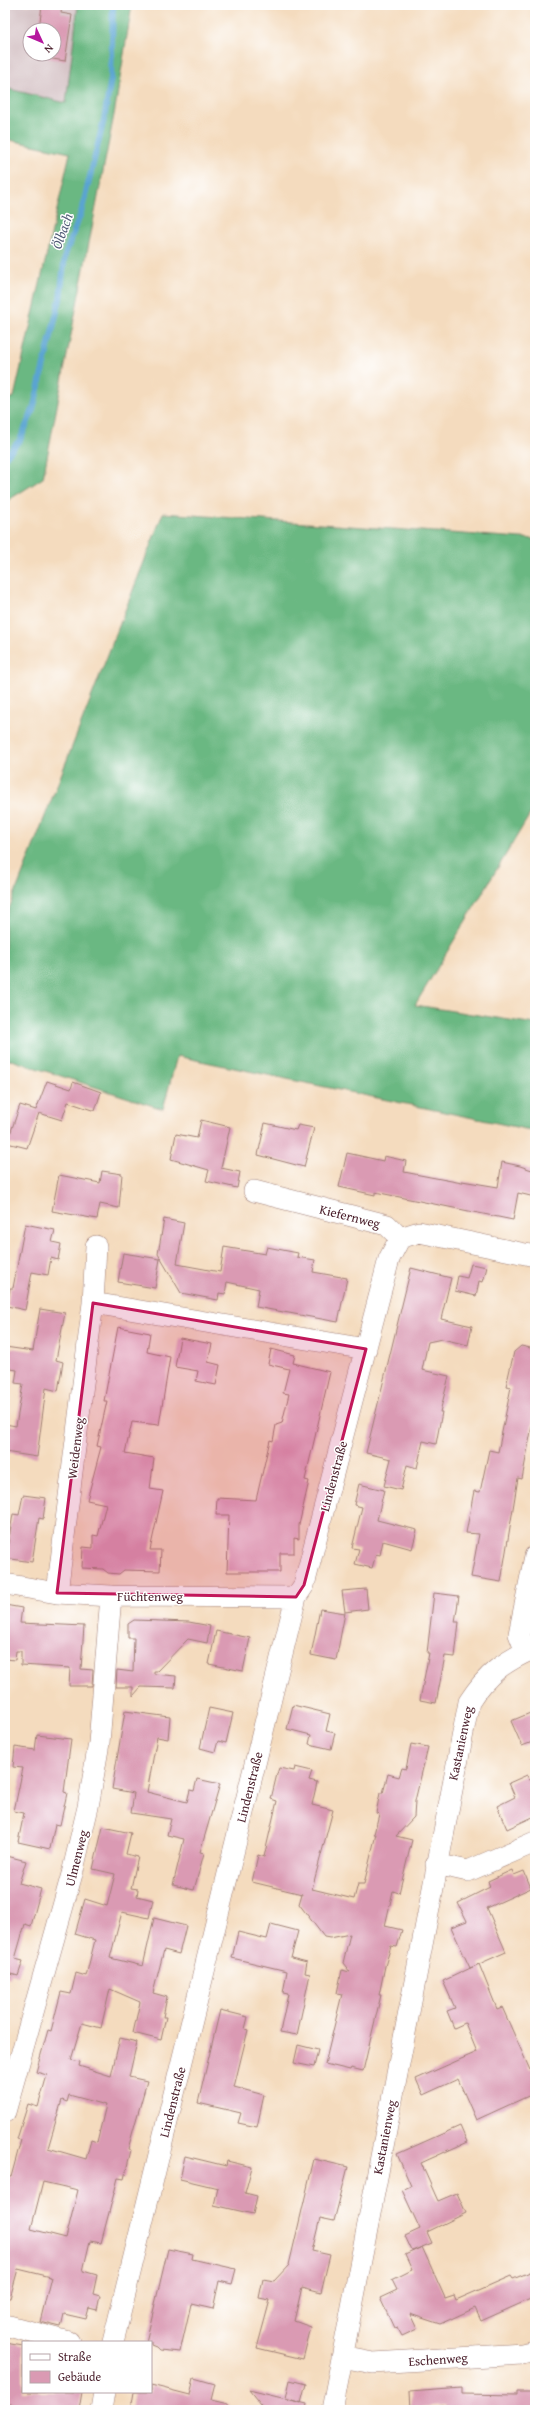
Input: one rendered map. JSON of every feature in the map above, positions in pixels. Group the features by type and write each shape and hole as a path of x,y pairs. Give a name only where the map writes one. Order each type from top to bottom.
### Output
{"street":[{"name":"Kiefernweg","path":"254,1191 387,1225 400,1238"},
{"path":"400,1238 419,1232 535,1256"},
{"name":"Lindenstraße","path":"114,2341 296,1597 304,1585 389,1259 400,1238"},
{"name":"Weidenweg","path":"57,1593 93,1302 96,1246"},
{"path":"93,1302 366,1349"},
{"name":"Kastanienweg","path":"332,2410 436,1864 469,1702 482,1681 501,1664 530,1650 520,1634 535,1556"},
{"name":"Füchtenweg","path":"5,1584 57,1593 111,1596 296,1597"},
{"name":"Ulmenweg","path":"5,2112 70,1882 88,1807 99,1743 111,1596"},
{"path":"436,1864 468,1871 535,1842"},
{"path":"5,2326 65,2341"},
{"name":"Eschenweg","path":"342,2357 373,2363 522,2354 535,2351"},
{"path":"101,2410 104,2393"}],"highlighted area":[{"path":"93,1303 366,1349 304,1585 296,1597 57,1593"}],"shaded area":[{"path":"5,5 78,5 66,103 5,88"}],"green space":[{"path":"78,5 132,5 114,115 43,478 10,499 5,505 5,400 14,397 70,153 5,139 5,88 66,103"},
{"path":"163,513 535,539 535,806 415,1005 535,1024 535,1131 177,1056 163,1109 5,1058 5,919"}],"building":[{"path":"42,5 62,5 61,13 72,15 65,61 62,60 62,22 40,22"},
{"path":"47,1081 71,1089 73,1082 101,1092 95,1111 68,1102 62,1120 39,1113 27,1148 7,1143 20,1105 36,1110"},
{"path":"201,1120 230,1127 221,1168 240,1172 237,1188 206,1181 209,1170 171,1159 176,1134 197,1138"},
{"path":"265,1123 296,1130 298,1125 314,1128 304,1167 258,1155"},
{"path":"347,1153 383,1161 384,1156 406,1161 404,1172 462,1183 462,1181 498,1187 502,1162 520,1166 535,1171 535,1197 518,1193 513,1220 375,1192 375,1195 339,1187"},
{"path":"102,1171 122,1174 119,1208 100,1204 97,1219 52,1211 59,1175 100,1183"},
{"path":"164,1219 184,1223 177,1264 220,1272 224,1247 265,1254 267,1247 298,1253 297,1257 315,1260 313,1272 347,1278 338,1322 256,1307 259,1289 227,1282 225,1294 219,1293 218,1300 181,1293 158,1254"},
{"path":"25,1224 55,1230 52,1242 61,1244 58,1260 51,1258 48,1275 32,1272 25,1310 7,1306 10,1288 13,1288"},
{"path":"123,1253 160,1259 155,1288 118,1282"},
{"path":"471,1264 487,1267 483,1282 479,1281 476,1296 455,1291 458,1276 467,1278"},
{"path":"411,1268 451,1278 441,1319 472,1326 468,1345 442,1339 428,1342 422,1370 449,1376 440,1412 442,1412 436,1444 423,1441 417,1468 407,1465 401,1490 384,1486 391,1459 366,1453"},
{"path":"40,1309 65,1313 56,1360 63,1362 58,1391 46,1388 37,1457 5,1452 5,1424 16,1426 23,1384 15,1383 17,1370 5,1368 5,1347 33,1351"},
{"path":"118,1327 150,1333 147,1352 170,1357 159,1425 132,1422 125,1453 154,1458 150,1489 163,1491 150,1550 161,1550 160,1571 124,1570 119,1574 108,1573 103,1569 82,1568 83,1547 93,1548 93,1535 98,1536 106,1504 87,1500 101,1447 97,1446 107,1401 104,1401"},
{"path":"180,1338 212,1344 208,1362 220,1365 216,1385 196,1381 198,1371 175,1367"},
{"path":"521,1346 535,1349 535,1410 522,1479 518,1478 501,1582 471,1577 479,1534 466,1533 474,1491 480,1492 489,1450 498,1452 511,1387 506,1386 514,1352"},
{"path":"271,1349 295,1355 293,1363 330,1372 305,1480 309,1481 299,1525 299,1539 294,1538 294,1553 280,1553 280,1572 227,1572 229,1515 216,1515 217,1498 256,1500 270,1440 273,1441 276,1425 282,1423 289,1394 283,1393 289,1369 268,1364"},
{"path":"359,1484 384,1490 377,1520 417,1530 412,1549 383,1541 380,1555 376,1554 372,1568 355,1564 359,1549 352,1548 362,1507 354,1505"},
{"path":"23,1495 46,1498 43,1519 39,1518 32,1562 5,1558 5,1543 8,1544 13,1514 19,1515"},
{"path":"366,1589 368,1609 345,1612 342,1591"},
{"path":"434,1593 459,1596 455,1622 459,1622 455,1657 445,1656 436,1703 420,1700 429,1653 427,1653"},
{"path":"5,1605 22,1608 20,1623 84,1626 81,1669 93,1670 92,1686 69,1686 70,1668 21,1665 21,1651 16,1651 15,1660 5,1659"},
{"path":"320,1609 345,1613 336,1660 311,1655"},
{"path":"134,1620 189,1622 210,1626 207,1643 188,1639 157,1671 154,1671 154,1674 176,1676 175,1688 141,1687 133,1696 133,1687 116,1687 117,1670 133,1672 134,1638 128,1638 128,1624"},
{"path":"216,1631 250,1638 243,1671 209,1664"},
{"path":"293,1705 330,1714 326,1731 335,1733 331,1749 309,1744 311,1735 287,1729"},
{"path":"209,1708 233,1713 226,1743 218,1741 215,1752 200,1748"},
{"path":"125,1711 170,1717 168,1739 157,1737 147,1792 187,1802 190,1790 194,1791 197,1779 220,1784 200,1852 204,1853 194,1890 173,1885 184,1839 167,1835 171,1819 131,1813 134,1793 112,1789"},
{"path":"535,1711 535,1741 522,1746 511,1721"},
{"path":"37,1735 71,1739 64,1792 67,1793 60,1825 55,1824 50,1849 18,1842 24,1813 14,1811 23,1768 13,1767 15,1747 35,1750"},
{"path":"411,1744 428,1747 415,1801 414,1817 396,1836 412,1840 399,1893 393,1891 385,1926 402,1930 397,1947 391,1946 385,1966 379,1995 381,1995 363,2071 351,2068 350,2070 325,2064 342,1994 337,1993 342,1970 350,1972 343,1963 350,1934 330,1938 324,1937 299,1904 302,1894 252,1882 258,1855 264,1857 277,1801 271,1799 279,1768 294,1771 295,1767 312,1771 309,1780 317,1782 312,1805 333,1810 312,1889 354,1899 358,1884 364,1884 376,1834 374,1834 379,1814 376,1813 380,1793 383,1793 388,1774 399,1777 402,1768 406,1769"},
{"path":"527,1775 529,1780 535,1777 535,1816 507,1829 497,1806 515,1797 509,1783"},
{"path":"103,1827 131,1833 126,1854 138,1857 131,1888 138,1889 137,1896 153,1900 149,1918 122,1912 110,1958 143,1966 154,1918 186,1926 179,1954 164,1950 153,1993 167,1997 163,2017 166,2017 161,2040 133,2033 140,2002 110,1989 101,2028 82,2023 71,2060 80,2062 79,2066 111,2076 120,2038 137,2042 129,2077 147,2081 128,2149 131,2150 124,2179 118,2178 101,2243 90,2241 83,2271 97,2275 93,2294 100,2296 97,2310 89,2308 86,2319 64,2314 61,2327 40,2322 51,2277 18,2269 10,2298 5,2298 5,2176 11,2177 21,2140 17,2139 28,2104 38,2107 47,2075 36,2072 48,2030 51,2031 61,1992 71,1994 76,1973 86,1976 95,1940 75,1934 85,1899 107,1906 115,1874 93,1869","holes":["69,2095 106,2105 97,2142 91,2140 86,2159 48,2148 62,2100 67,2102","43,2182 78,2190 66,2238 31,2229"]},
{"path":"7,1856 26,1861 19,1883 41,1889 31,1926 25,1924 15,1959 23,1961 18,1976 11,1974 10,1978 5,1977 5,1865"},
{"path":"512,1870 514,1875 524,1871 531,1888 487,1908 506,1952 470,1968 451,1927 467,1921 458,1903 490,1887 488,1881"},
{"path":"271,1924 298,1931 291,1958 307,1962 305,1973 310,1974 297,2035 280,2032 288,1994 283,1993 287,1971 232,1958 238,1932 267,1939"},
{"path":"479,1964 497,2009 502,2007 530,2070 535,2067 535,2093 476,2120 458,2079 423,2095 416,2079 477,2052 465,2023 454,2028 447,2011 455,2008 443,1981"},
{"path":"220,2010 248,2017 245,2029 248,2030 234,2087 264,2095 257,2127 238,2123 241,2113 198,2103"},
{"path":"298,2045 318,2050 314,2067 294,2063"},
{"path":"460,2126 467,2142 421,2163 438,2201 457,2193 466,2213 427,2232 432,2243 412,2251 405,2236 420,2229 402,2190 411,2186 397,2154"},
{"path":"185,2156 226,2166 227,2161 252,2167 245,2193 257,2196 253,2214 214,2205 218,2188 180,2179"},
{"path":"314,2159 348,2167 334,2221 320,2218 312,2251 330,2255 321,2292 302,2287 294,2321 311,2327 303,2359 257,2348 270,2300 259,2298 263,2279 274,2281 289,2265"},
{"path":"422,2247 445,2298 454,2295 456,2300 511,2276 513,2279 535,2270 535,2297 481,2321 475,2308 440,2324 410,2314 417,2329 402,2336 397,2327 394,2328 380,2298 397,2290 392,2280 412,2270 405,2255"},
{"path":"168,2249 193,2254 192,2259 236,2269 232,2284 219,2281 213,2309 191,2304 180,2352 159,2350 152,2345 152,2341 146,2341"},
{"path":"5,2343 22,2346 22,2393 82,2393 79,2410 44,2410 5,2403"},
{"path":"194,2378 215,2384 211,2400 228,2404 228,2410 131,2410 134,2393 152,2393 152,2385 190,2395"},
{"path":"290,2380 306,2384 301,2403 286,2398"},
{"path":"462,2388 462,2394 517,2395 517,2392 535,2392 535,2410 445,2410 444,2406 411,2409 410,2392"},
{"path":"249,2390 307,2404 306,2410 265,2410"}],"waterway":[{"name":"Ölbach","path":"5,457 20,440 33,410 60,299 65,255 81,213 104,119 111,78 113,5"}]}
